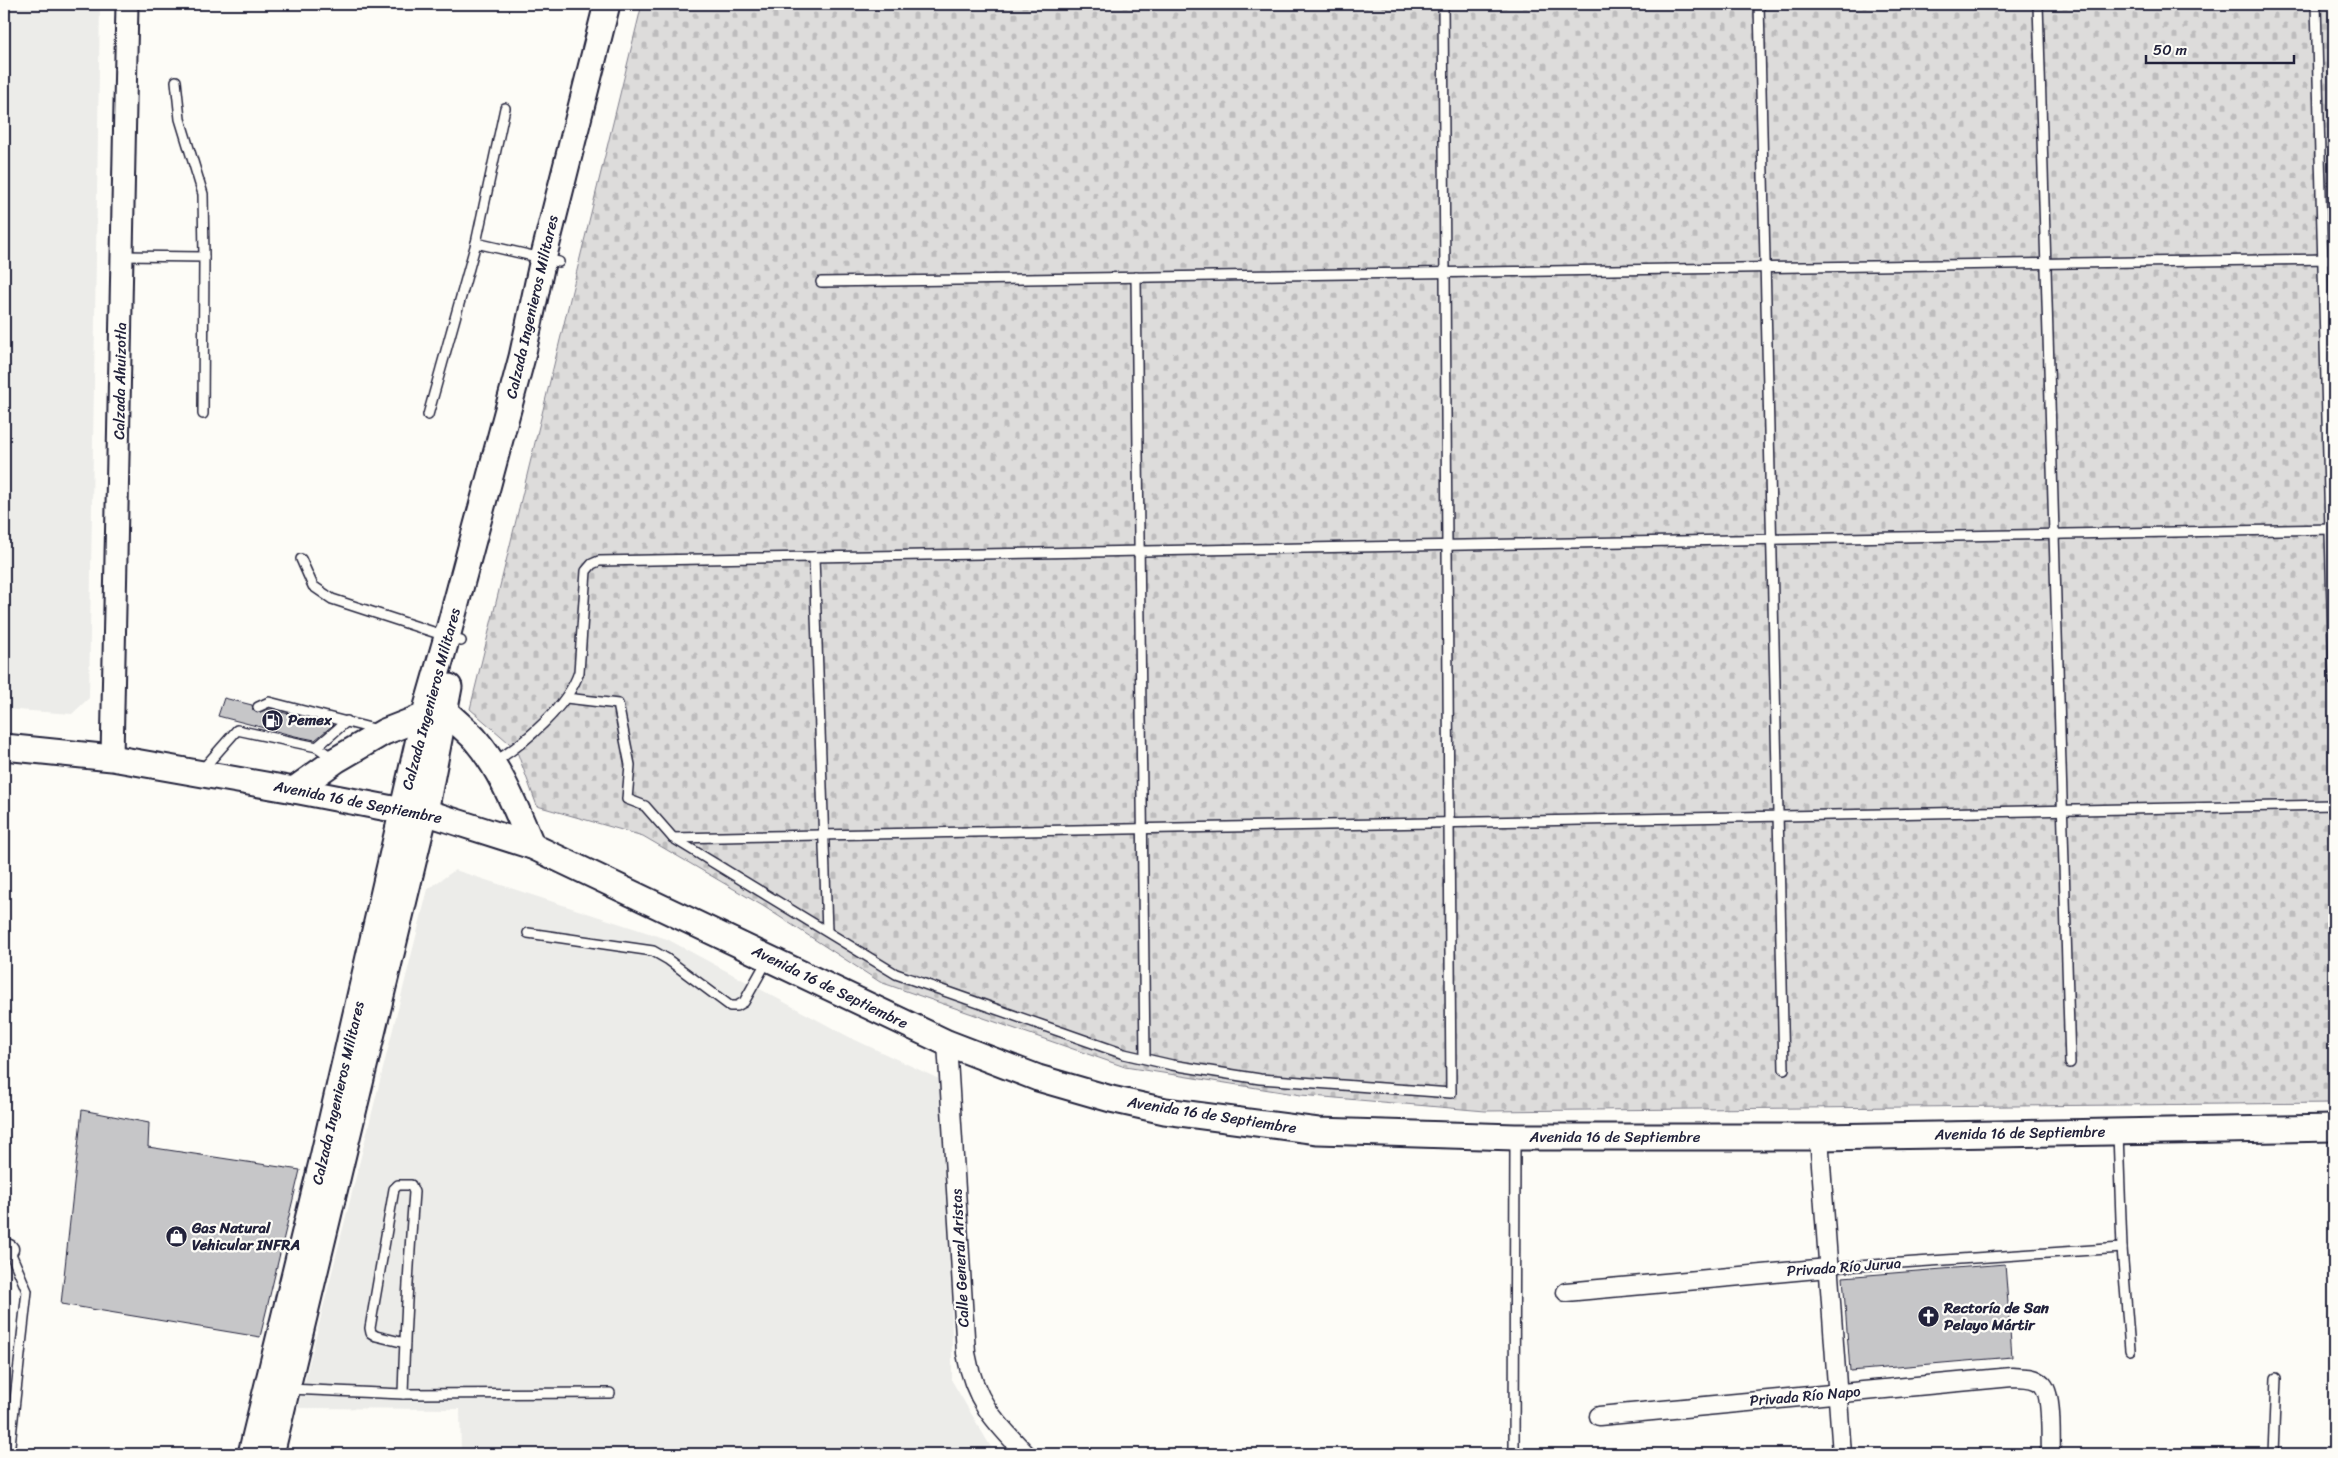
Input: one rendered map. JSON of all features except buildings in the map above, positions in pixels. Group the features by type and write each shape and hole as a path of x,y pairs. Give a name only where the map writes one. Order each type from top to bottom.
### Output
{"main road":[{"name":"Calzada Ingenieros Militares","path":"551,261 607,4"},
{"name":"Calzada Ingenieros Militares","path":"271,1454 414,812 433,713 454,639 551,261 622,4"},
{"path":"294,790 326,754 384,732 402,723 433,713 474,738 493,763 511,796 532,846"},
{"name":"Avenida 16 de Septiembre","path":"4,747 112,758 414,812 532,846 947,1044 1038,1078 1111,1099 1165,1111 1318,1131 1515,1137 1819,1137 2334,1128"},
{"name":"Calzada Ingenieros Militares","path":"251,1454 414,812"}],"street":[{"name":"Calzada Ahuizotla","path":"112,758 127,4"},
{"name":"Calle General Aristas","path":"947,1044 966,1353 969,1373 977,1394 988,1412 1018,1450"},
{"path":"1819,1137 1836,1393 1842,1454"},
{"name":"Privada Río Jurua","path":"1566,1292 1828,1268"},
{"name":"Privada Río Napo","path":"1599,1416 2012,1377 2032,1378 2043,1384 2048,1397 2051,1454"}],"lane":[{"path":"566,698 618,704 630,765 627,799 645,806 673,838 896,974 1124,1054 1172,1065 1260,1079 1452,1093 1442,4"},
{"path":"1759,4 1784,1069"},
{"path":"2038,4 2070,1063"},
{"path":"2316,4 2332,529 2334,681"},
{"path":"176,81 180,119 203,194 203,414"},
{"path":"428,415 476,242 505,108"},
{"path":"476,242 551,261"},
{"path":"122,256 204,258"},
{"path":"821,282 2334,259"},
{"path":"1136,277 1145,1058"},
{"path":"493,763 516,749 566,698 574,686 578,672 586,570 592,564 599,561 2332,529"},
{"path":"814,557 826,931"},
{"path":"301,559 313,586 332,599 454,639"},
{"path":"258,706 269,702 384,732"},
{"path":"237,730 326,754 347,721"},
{"path":"199,773 244,723"},
{"path":"673,838 2334,804"},
{"path":"528,933 653,951 667,959 730,1006 737,1006 744,1002 769,958"},
{"path":"2118,1132 2122,1248 2130,1350"},
{"path":"1514,1454 1515,1137"},
{"path":"403,1394 405,1343 406,1289 414,1192 411,1185 398,1185 394,1188 370,1328 371,1333 376,1336 405,1343"},
{"path":"6,1248 27,1291 9,1454"},
{"name":"Privada Río Jurua","path":"1828,1268 2122,1248"},
{"path":"2274,1454 2276,1378"},
{"path":"287,1389 403,1394 610,1394"}],"shaded area":[{"path":"4,4 100,4 89,698 72,714 4,709"},
{"path":"455,870 667,939 851,1038 939,1079 951,1173 952,1381 992,1449 998,1454 461,1454 460,1409 298,1408 428,889"}],"green space":[{"path":"642,4 2334,4 2334,1103 1485,1111 1301,1095 1125,1067 880,982 763,906 643,836 537,806 516,749 470,709"}],"place":[{"name":"Pemex","path":"272,720"},
{"name":"Gas Natural Vehicular INFRA","path":"176,1237"},
{"name":"Rectoría de San Pelayo Mártir","path":"1928,1317"}]}
